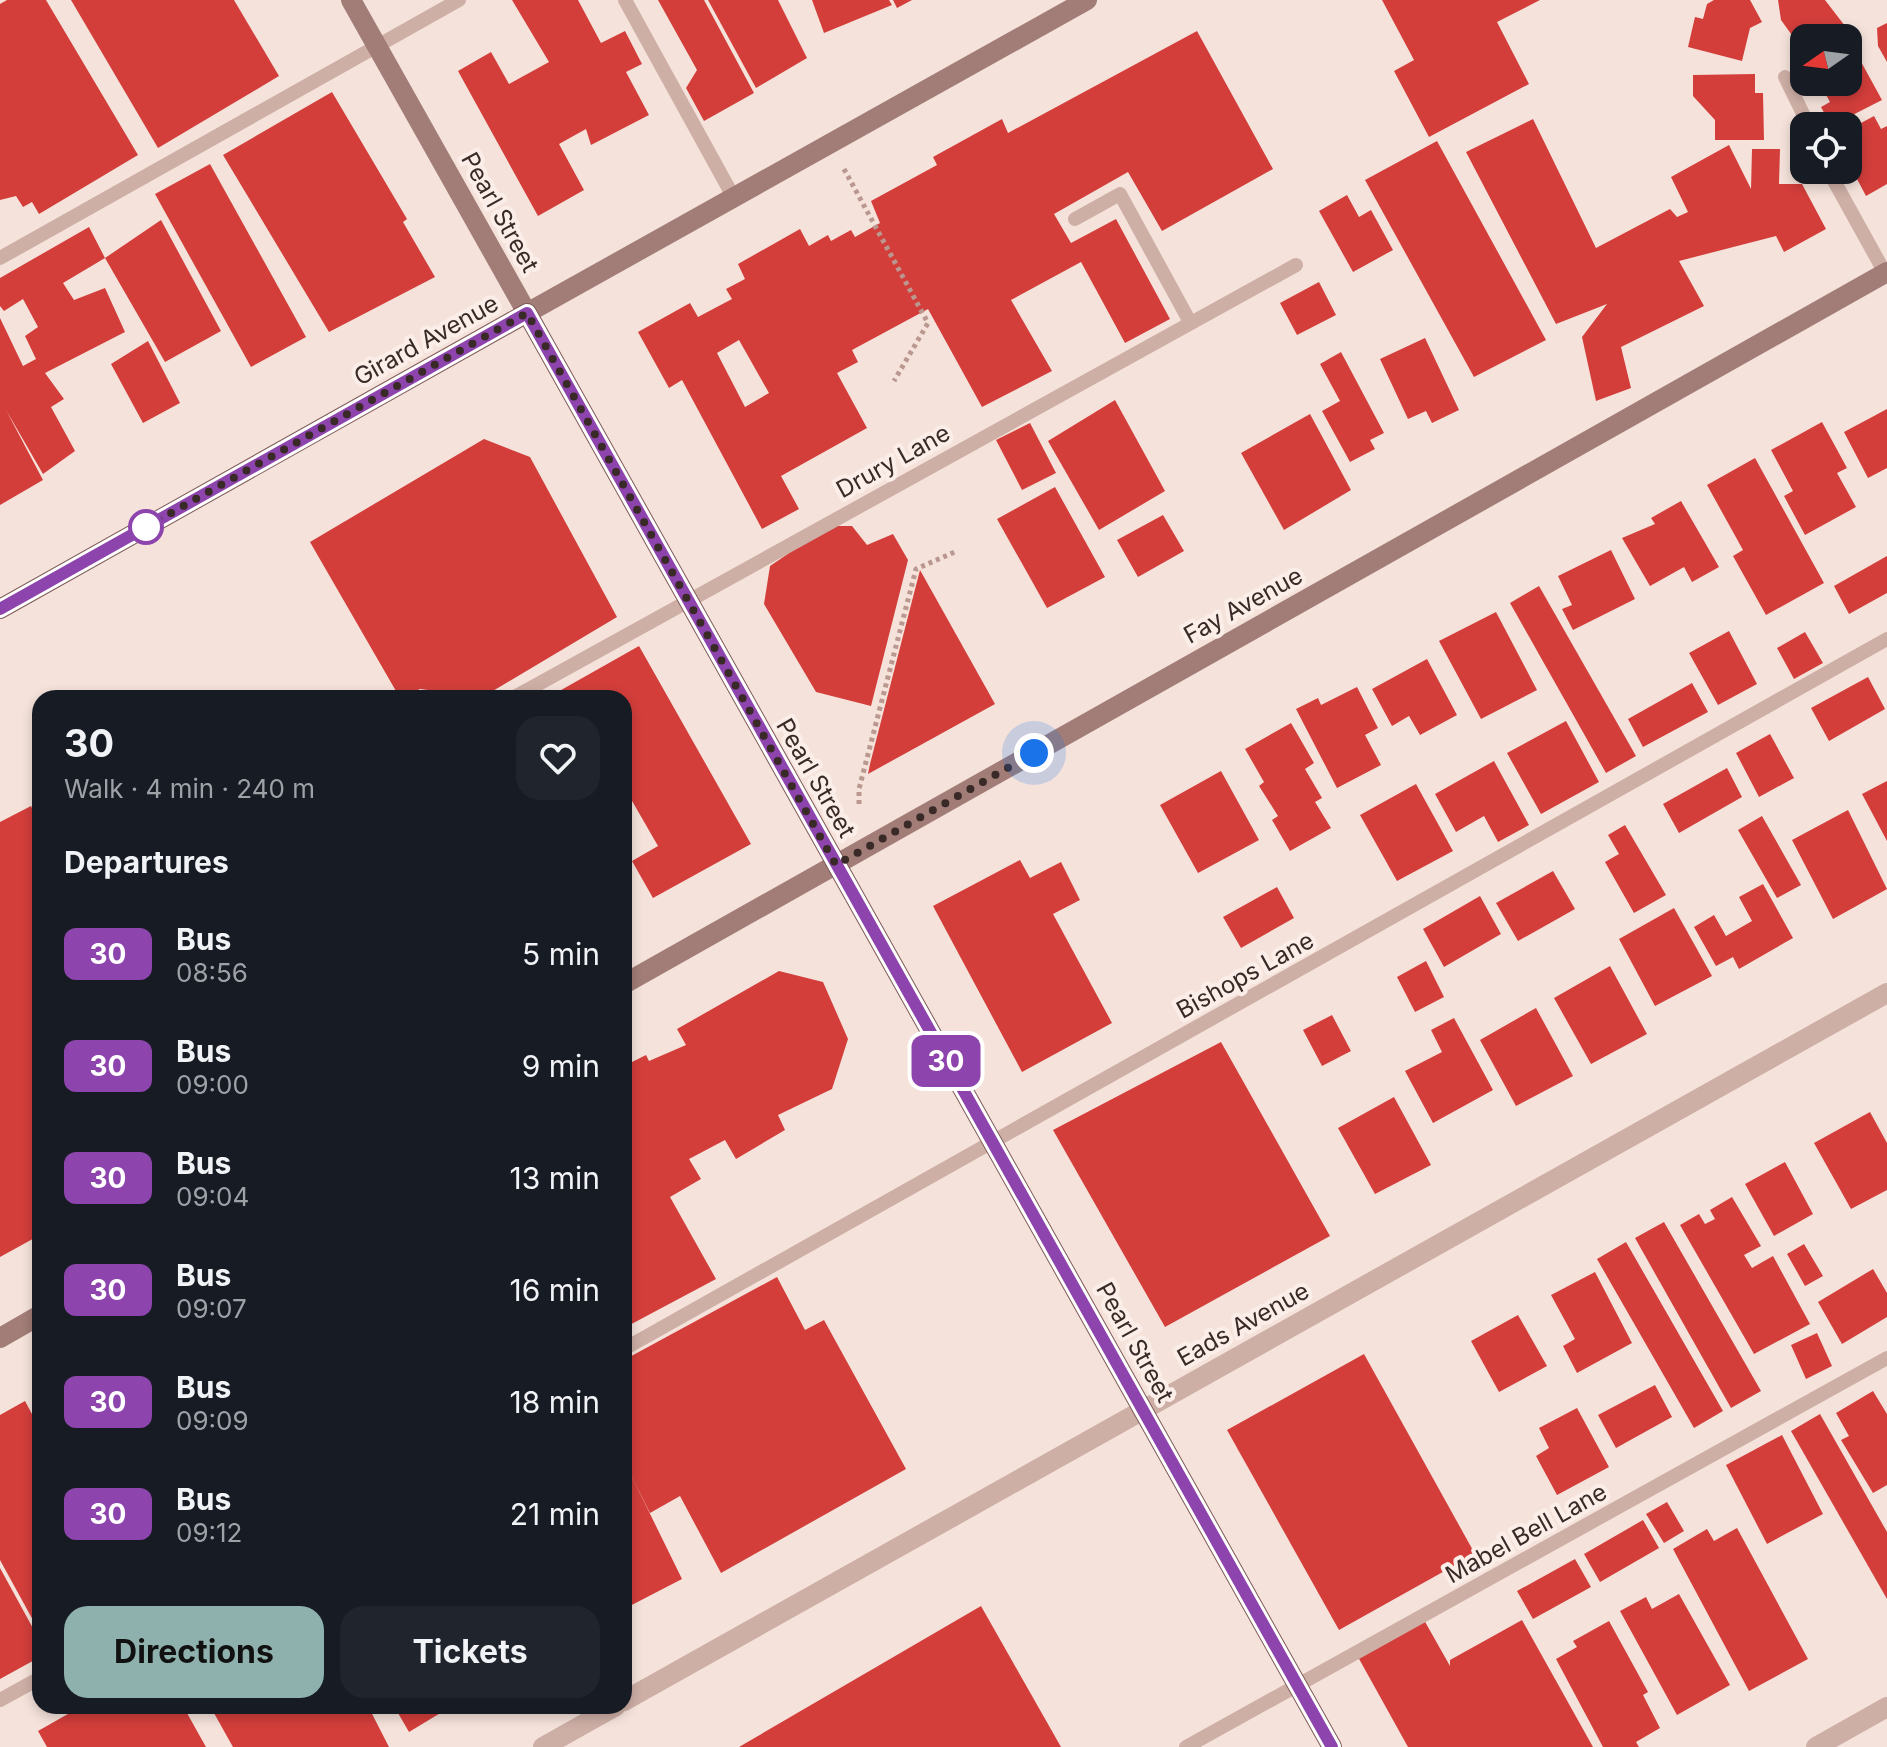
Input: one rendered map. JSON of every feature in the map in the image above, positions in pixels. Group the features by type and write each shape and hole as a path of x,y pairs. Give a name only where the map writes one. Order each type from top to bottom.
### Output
{"main road":[{"name":"Pearl Street","path":"527,313 1332,1747"},
{"name":"Girard Avenue","path":"0,609 527,313"}],"street":[{"name":"Pearl Street","path":"351,0 527,313"},
{"name":"Girard Avenue","path":"527,313 1087,0"},
{"name":"Fay Avenue","path":"632,980 1886,272"},
{"name":"Eads Avenue","path":"632,1697 1887,993"},
{"path":"0,1338 32,1320"},
{"path":"1816,1747 1887,1707"},
{"path":"543,1747 602,1714"}],"lane":[{"path":"0,258 459,0"},
{"path":"625,0 734,198"},
{"path":"1785,77 1802,112"},
{"path":"1836,184 1886,272"},
{"path":"1075,219 1120,194 1190,322"},
{"name":"Drury Lane","path":"527,690 1296,265"},
{"name":"Bishops Lane","path":"632,1344 1887,639"},
{"name":"Mabel Bell Lane","path":"1186,1747 1887,1358"},
{"path":"0,1700 32,1682"}],"path":[{"path":"830,144 928,323 894,381"},
{"path":"859,804 859,789 916,569 957,551"}],"building":[{"path":"7,0 46,0 138,155 39,214 32,202 23,207 16,196 0,200 0,4"},
{"path":"71,0 234,0 279,76 158,148"},
{"path":"512,0 578,0 601,43 625,31 642,64 626,72 649,115 591,145 586,129 559,144 584,190 538,216 458,71 491,52 509,84 549,62"},
{"path":"658,0 704,0 754,93 704,121 686,88 697,70"},
{"path":"708,0 778,0 807,58 756,88"},
{"path":"812,0 889,0 892,5 824,33"},
{"path":"893,0 912,0 897,8"},
{"path":"1382,0 1540,0 1497,22 1529,84 1429,137 1394,71 1414,60"},
{"path":"1714,0 1750,0 1762,22 1750,28 1742,61 1688,47 1695,17 1703,19 1707,4"},
{"path":"1778,0 1825,0 1843,24 1790,24 1790,33 1781,20"},
{"path":"1887,23 1887,62 1878,46 1877,28"},
{"path":"1197,31 1273,169 1162,231 1128,172 1054,214 1071,243 1116,219 1170,319 1125,343 1081,262 1011,300 1052,371 982,407 928,309 852,350 858,362 837,373 867,428 781,476 799,509 762,529 682,380 669,388 638,332 690,303 698,317 732,299 726,289 745,279 738,264 800,229 809,246 828,235 831,241 851,230 855,237 880,223 871,201 937,165 933,157 1002,119 1008,133","holes":["739,340 769,393 745,407 717,353"]},
{"path":"1862,64 1882,100 1858,112 1824,112 1821,107 1830,102 1827,96 1862,96"},
{"path":"1755,74 1755,93 1763,93 1764,140 1715,140 1715,120 1693,96 1693,75"},
{"path":"332,92 407,219 403,222 435,277 329,332 223,155"},
{"path":"1874,116 1881,129 1887,126 1887,184 1866,196 1860,184 1862,122"},
{"path":"1533,119 1596,248 1670,209 1677,217 1688,212 1671,177 1729,145 1751,189 1752,149 1780,149 1779,184 1802,184 1826,229 1784,252 1776,236 1679,261 1704,306 1621,347 1631,388 1596,401 1582,337 1607,304 1556,324 1466,152"},
{"path":"1437,141 1546,340 1474,377 1365,180"},
{"path":"210,164 306,337 251,367 155,194"},
{"path":"1347,195 1359,217 1371,210 1393,250 1353,272 1319,211"},
{"path":"161,220 221,331 165,362 105,258"},
{"path":"89,227 105,258 63,283 74,300 105,288 125,332 45,373 64,399 51,407 75,451 43,474 6,410 43,480 0,505 0,318 23,366 36,359 25,336 38,327 23,299 4,311 0,306 0,278"},
{"path":"1319,282 1336,315 1297,335 1280,303"},
{"path":"1425,338 1459,410 1432,423 1426,411 1408,419 1380,359"},
{"path":"148,341 180,403 143,423 111,364"},
{"path":"1341,352 1384,433 1370,440 1375,449 1350,462 1322,411 1340,401 1320,364"},
{"path":"1115,400 1165,491 1099,530 1048,441"},
{"path":"1887,409 1887,468 1868,478 1844,432"},
{"path":"1310,414 1351,490 1284,530 1241,453"},
{"path":"1822,422 1847,468 1837,473 1856,507 1805,535 1784,496 1793,491 1771,450"},
{"path":"1030,423 1056,473 1022,490 996,440"},
{"path":"484,439 530,457 617,617 494,690 395,690 310,542"},
{"path":"1755,458 1824,583 1766,615 1733,556 1743,550 1707,485"},
{"path":"1055,487 1105,577 1047,608 997,519"},
{"path":"1681,501 1719,567 1692,582 1684,567 1650,586 1622,538 1655,524 1651,518"},
{"path":"1163,515 1184,551 1138,577 1117,540"},
{"path":"829,526 852,526 867,545 893,534 908,560 871,706 816,692 764,604 770,566"},
{"path":"1611,550 1635,599 1573,630 1562,609 1572,605 1558,576"},
{"path":"1887,556 1887,593 1849,614 1834,586"},
{"path":"920,570 995,704 868,774 870,764"},
{"path":"1539,586 1636,756 1606,773 1510,603"},
{"path":"1496,612 1537,690 1481,719 1439,641"},
{"path":"1729,631 1757,684 1718,705 1689,653"},
{"path":"1805,632 1823,663 1794,679 1777,648"},
{"path":"639,646 751,844 653,898 632,861 658,846 632,801 632,690 561,690"},
{"path":"1427,659 1457,715 1420,735 1409,716 1392,726 1372,689"},
{"path":"1868,677 1885,709 1829,741 1811,708"},
{"path":"1692,683 1708,712 1643,747 1628,719"},
{"path":"1357,687 1378,728 1365,735 1381,765 1337,788 1296,709 1318,698 1321,705"},
{"path":"1566,721 1599,782 1541,814 1507,753"},
{"path":"1291,723 1314,763 1305,769 1322,798 1315,802 1331,828 1290,851 1272,820 1278,816 1259,786 1264,782 1245,749"},
{"path":"1770,734 1794,778 1759,797 1736,753"},
{"path":"1494,761 1529,825 1498,842 1484,816 1456,832 1435,794"},
{"path":"1727,768 1742,797 1679,833 1663,804"},
{"path":"1221,771 1259,840 1198,873 1160,805"},
{"path":"1887,781 1887,841 1862,794"},
{"path":"1416,784 1453,851 1397,881 1360,815"},
{"path":"32,808 32,1239 0,1257 0,822"},
{"path":"1848,810 1887,889 1833,919 1792,840"},
{"path":"1762,816 1801,885 1777,898 1738,830"},
{"path":"1625,825 1666,895 1634,913 1605,862 1619,854 1608,835"},
{"path":"1020,860 1030,878 1061,862 1080,900 1053,914 1112,1023 1022,1072 933,906"},
{"path":"1553,871 1575,909 1518,941 1496,903"},
{"path":"1763,884 1793,938 1739,969 1733,957 1716,966 1694,927 1714,915 1726,936 1752,921 1739,897"},
{"path":"1277,887 1294,918 1241,948 1223,917"},
{"path":"1480,896 1501,934 1444,967 1423,929"},
{"path":"1674,908 1712,976 1655,1006 1619,939"},
{"path":"1426,961 1444,997 1415,1012 1397,977"},
{"path":"1610,966 1647,1034 1591,1064 1554,998"},
{"path":"779,971 823,982 848,1039 832,1089 778,1115 785,1130 736,1159 725,1140 689,1159 701,1179 670,1197 716,1279 632,1324 632,1062 646,1055 649,1061 686,1045 677,1029"},
{"path":"1536,1008 1573,1076 1516,1106 1480,1040"},
{"path":"1332,1015 1351,1051 1322,1066 1303,1030"},
{"path":"1454,1018 1493,1090 1433,1123 1405,1071 1442,1052 1431,1030"},
{"path":"1221,1042 1330,1236 1165,1327 1053,1130"},
{"path":"1394,1097 1431,1165 1375,1194 1338,1128"},
{"path":"1870,1112 1887,1143 1887,1190 1851,1209 1814,1143"},
{"path":"1785,1162 1813,1214 1774,1236 1745,1184"},
{"path":"1732,1197 1761,1246 1744,1255 1752,1268 1773,1256 1810,1324 1754,1354 1680,1225 1699,1214 1705,1224 1715,1219 1710,1210"},
{"path":"1664,1222 1761,1391 1731,1408 1635,1238"},
{"path":"1626,1242 1723,1411 1694,1428 1597,1259"},
{"path":"1804,1244 1823,1276 1805,1286 1787,1254"},
{"path":"1873,1269 1887,1293 1887,1317 1842,1344 1818,1302"},
{"path":"1595,1272 1632,1343 1577,1373 1563,1346 1575,1339 1551,1295"},
{"path":"777,1277 805,1330 824,1320 906,1469 721,1573 680,1496 650,1513 632,1477 632,1356"},
{"path":"1518,1315 1547,1366 1499,1392 1471,1341"},
{"path":"1817,1333 1832,1366 1806,1379 1791,1345"},
{"path":"1364,1354 1475,1554 1339,1630 1227,1430"},
{"path":"1655,1385 1672,1417 1616,1448 1598,1415"},
{"path":"1873,1391 1887,1414 1887,1485 1873,1493 1841,1440 1849,1436 1836,1413"},
{"path":"25,1401 32,1414 32,1618 0,1560 0,1415"},
{"path":"1577,1408 1609,1467 1557,1495 1536,1456 1549,1448 1539,1428"},
{"path":"1820,1414 1887,1532 1887,1599 1791,1431"},
{"path":"1782,1435 1823,1514 1767,1544 1726,1465"},
{"path":"632,1477 682,1579 632,1605"},
{"path":"1667,1502 1684,1531 1664,1543 1646,1514"},
{"path":"1643,1520 1659,1548 1600,1582 1584,1554"},
{"path":"1737,1528 1808,1659 1749,1691 1673,1549 1707,1529 1714,1541"},
{"path":"1575,1559 1591,1587 1533,1619 1517,1591"},
{"path":"0,1568 32,1626 32,1661 0,1679"},
{"path":"1679,1594 1730,1685 1677,1715 1620,1611 1646,1597 1652,1609"},
{"path":"981,1606 1061,1747 739,1747 902,1652"},
{"path":"1424,1620 1450,1666 1450,1660 1522,1620 1593,1747 1408,1747 1358,1657"},
{"path":"1609,1621 1648,1692 1643,1695 1660,1728 1636,1742 1639,1747 1603,1747 1556,1659 1577,1647 1573,1641"},
{"path":"68,1714 187,1714 206,1747 47,1747 38,1731"},
{"path":"214,1714 372,1714 389,1747 233,1747"},
{"path":"399,1714 439,1714 409,1732"}],"bus line":[{"name":"30","path":"0,609 527,313 1332,1747"}],"route":[{"path":"146,527 527,313 836,865 1034,753"}]}
